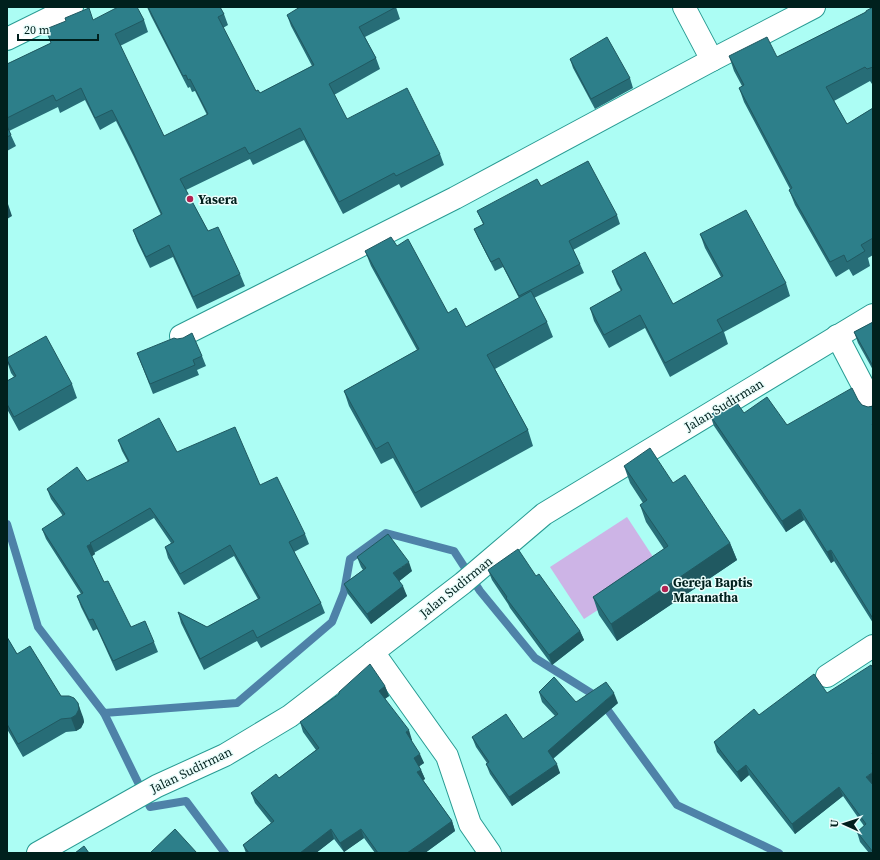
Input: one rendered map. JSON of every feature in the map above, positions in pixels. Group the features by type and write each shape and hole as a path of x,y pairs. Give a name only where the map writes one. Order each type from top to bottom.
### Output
{"street":[{"path":"7,39 72,7"},
{"path":"684,7 712,60"},
{"path":"181,336 455,198 814,7"},
{"name":"Jalan Sudirman","path":"38,853 157,786 226,755 290,716 481,568 544,514 873,315"},
{"path":"837,336 873,404"},
{"path":"827,676 873,646"},
{"path":"373,652 447,756 470,824 490,853"}],"shaded area":[{"path":"627,517 661,569 584,619 550,567"}],"building":[{"path":"118,7 137,7 144,20 115,34 164,136 208,114 190,79 188,80 186,75 183,76 148,7 220,7 224,14 218,17 256,91 258,90 260,93 314,65 287,15 300,7 396,7 359,27 376,58 329,84 347,119 407,88 440,154 396,176 394,173 339,202 300,128 249,154 245,147 180,179 208,231 218,227 240,274 193,297 169,245 146,257 133,230 162,214 112,110 95,118 81,88 56,101 53,95 7,118 7,64 51,43 46,29 66,21 65,18 89,8 93,20"},
{"path":"873,7 873,67 867,69 865,67 826,87 847,124 873,108 873,238 861,245 865,251 847,262 844,255 830,262 789,190 792,188 739,88 744,85 729,56 767,37 777,57 866,12"},
{"path":"607,37 630,78 591,99 570,59"},
{"path":"7,126 11,135 7,137"},
{"path":"588,161 617,215 569,241 580,264 519,296 499,258 491,262 474,229 484,224 477,211 537,179 541,186"},
{"path":"746,210 786,283 717,320 723,331 665,363 640,315 604,335 590,308 622,290 612,271 645,252 673,304 723,276 700,234"},
{"path":"391,237 397,246 408,239 448,313 456,308 466,327 531,291 547,322 487,355 528,430 415,493 388,442 376,449 344,391 419,349 365,251"},
{"path":"873,322 873,366 854,332"},
{"path":"192,333 202,356 193,360 195,365 150,384 137,353 174,338 183,338"},
{"path":"46,336 72,384 14,417 7,404 7,381 16,376 7,358"},
{"path":"852,388 862,405 868,407 873,406 872,617 831,550 827,552 800,509 782,521 710,415 735,400 744,413 767,397 787,425"},
{"path":"159,418 177,452 235,427 260,485 277,477 305,534 289,542 321,603 257,638 253,630 200,659 178,612 207,627 260,598 230,545 180,574 165,547 174,542 150,508 87,546 104,582 108,581 131,627 145,621 154,642 113,661 93,619 89,620 77,596 83,593 42,529 65,514 47,489 77,467 87,481 129,461 118,440"},
{"path":"650,448 673,483 685,475 730,543 611,624 593,597 668,546 640,505 647,500 624,466"},
{"path":"388,534 409,562 393,573 403,586 367,614 344,584 366,568 357,557"},
{"path":"518,549 536,576 539,574 580,631 549,655 506,598 507,597 488,570"},
{"path":"7,637 17,654 30,646 61,696 69,696 74,698 78,703 79,709 76,715 71,718 61,719 18,744 7,724"},
{"path":"370,664 385,686 379,691 409,730 406,732 420,754 414,758 421,770 417,772 452,821 407,853 378,853 361,829 340,843 331,829 300,853 249,853 243,845 274,821 251,793 276,774 279,778 319,748 300,722 339,694 339,692"},
{"path":"871,665 873,668 873,772 866,777 873,785 873,852 857,832 866,824 839,787 792,824 746,765 737,772 714,742 754,709 759,715 814,674 827,693"},
{"path":"554,677 576,702 606,682 614,693 548,751 557,764 509,797 486,764 489,762 472,737 506,714 523,739 558,714 539,692"},
{"path":"175,829 197,853 150,853"},
{"path":"84,846 89,853 75,853"}],"waterway":[{"path":"7,524 38,627 104,713 237,703 332,622 344,592 350,559 386,533 454,551 480,591 535,658 599,698 677,805 779,853"},
{"path":"104,713 150,807 186,801 225,853"}],"place":[{"name":"Yasera","path":"190,199"},
{"name":"Gereja Baptis Maranatha","path":"665,589"}]}
